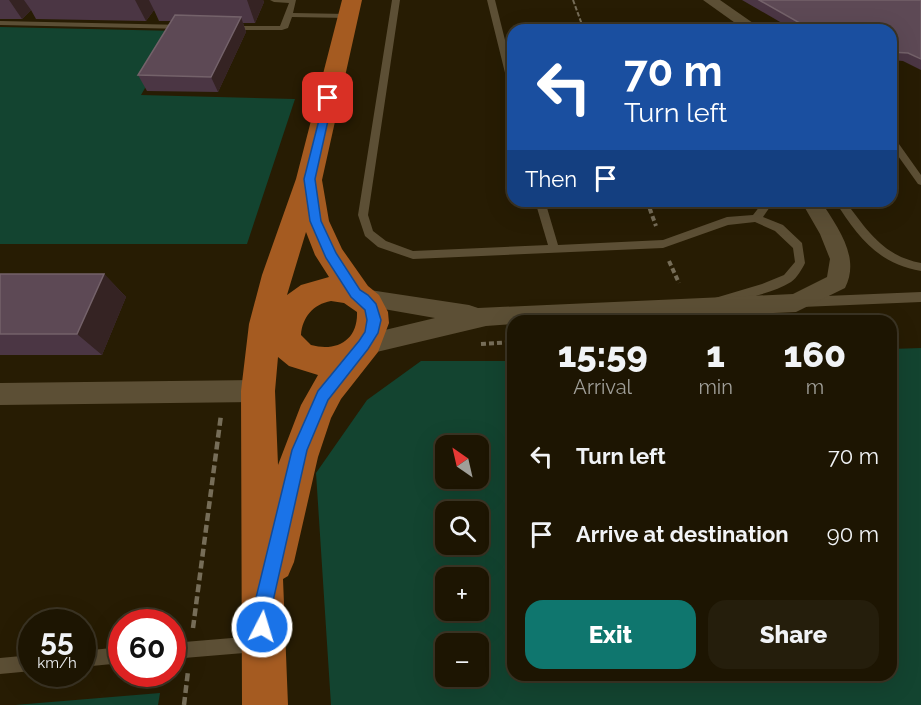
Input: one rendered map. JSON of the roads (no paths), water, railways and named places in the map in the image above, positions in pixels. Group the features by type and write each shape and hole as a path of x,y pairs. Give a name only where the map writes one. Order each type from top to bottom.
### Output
{"main road":[{"path":"265,705 258,391 265,324 277,275 309,179 350,8"},
{"path":"263,627 300,450 323,396 371,333 374,320 371,308 330,255 315,221 309,179"},
{"path":"277,275 296,304"},
{"path":"360,296 329,289 315,292 296,304 284,328 285,337 291,349 300,357 315,362 327,363 343,359 360,348"},
{"path":"258,391 291,349"}],"street":[{"path":"710,0 746,24"},
{"path":"508,315 796,303 837,282 841,259 815,207"},
{"path":"360,296 486,316"},
{"path":"360,348 486,316 507,315"},
{"path":"0,394 258,391"}],"lane":[{"path":"217,27 282,28 293,1 274,0"},
{"path":"396,0 363,215 369,233 382,244 413,255 663,244 727,221 756,218 779,228 798,246 800,263 788,278 701,306"},
{"path":"491,0 507,65"},
{"path":"289,15 350,8"},
{"path":"25,23 33,15"},
{"path":"149,26 156,17"},
{"path":"0,23 195,27"},
{"path":"897,148 921,182"},
{"path":"542,207 554,249"},
{"path":"756,218 764,207"},
{"path":"844,207 874,247 891,260 908,266 921,267"},
{"path":"796,303 921,297"},
{"path":"186,647 263,627"},
{"path":"0,666 18,664"}]}
